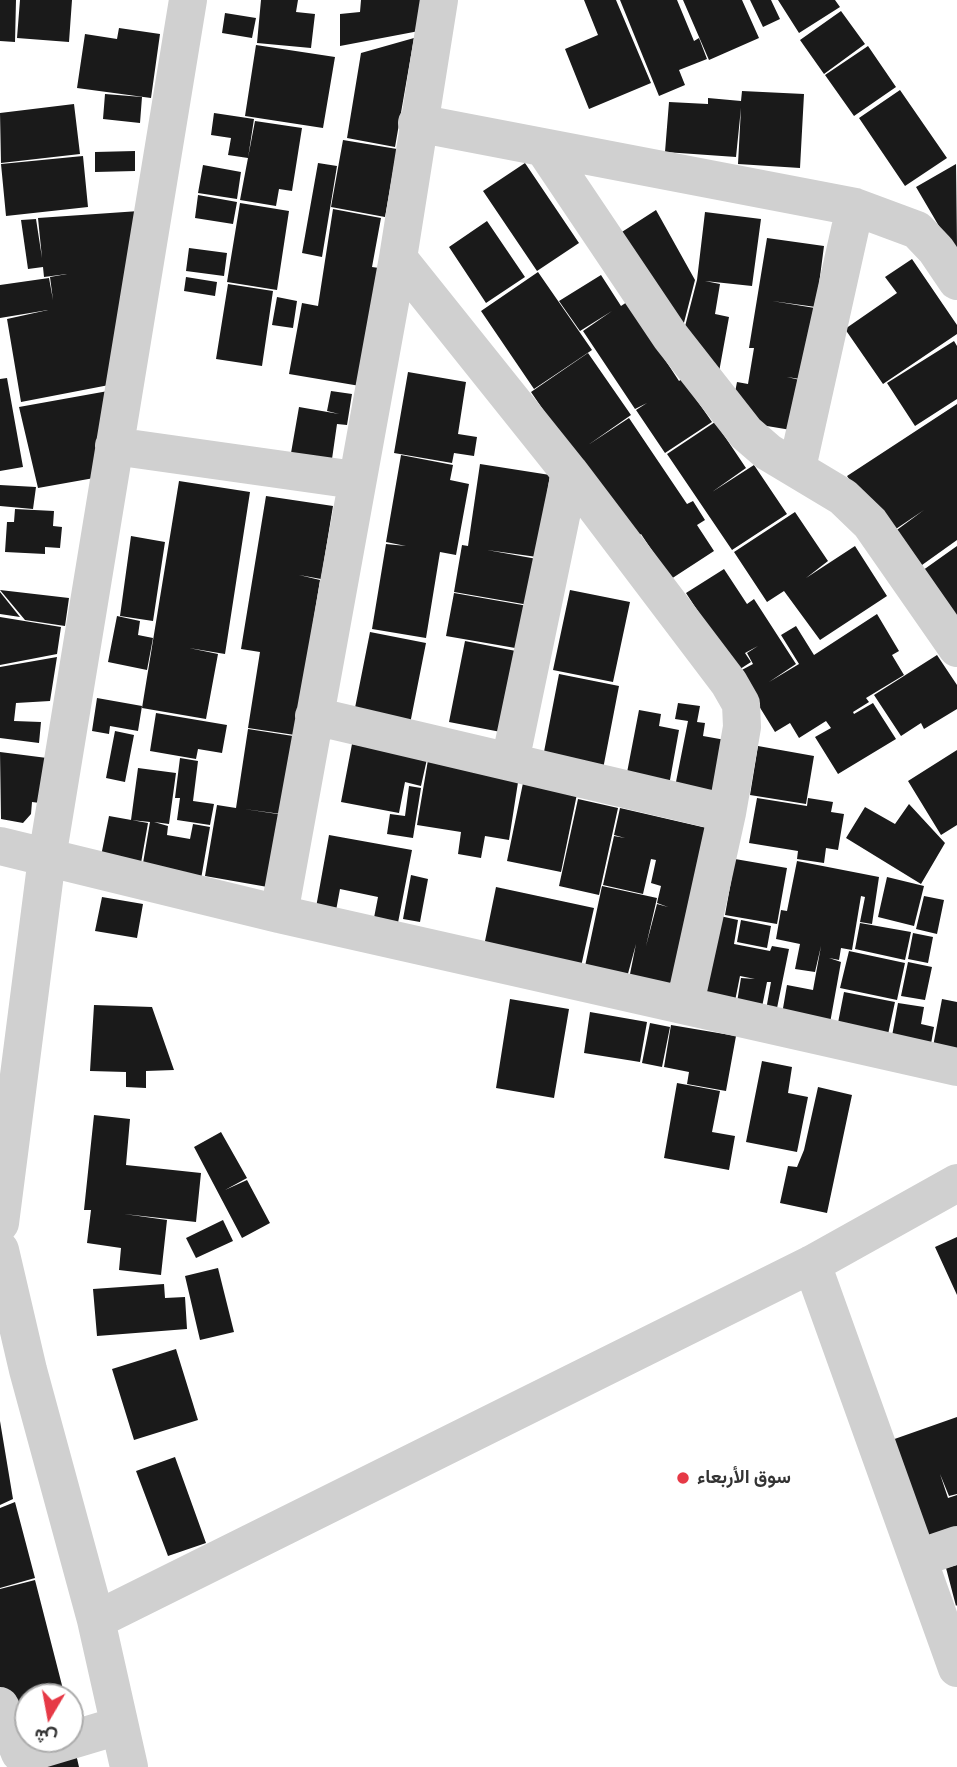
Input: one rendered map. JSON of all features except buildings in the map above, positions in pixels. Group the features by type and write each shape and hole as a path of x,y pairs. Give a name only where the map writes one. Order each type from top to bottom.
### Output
{"street":[{"path":"0,1223 47,858 188,0"},
{"path":"279,914 355,480 398,258 417,124 439,0"},
{"path":"417,124 855,206 917,230 936,250 957,281"},
{"path":"545,150 670,336 746,433 768,452 843,497 870,523 957,648"},
{"path":"797,468 855,206"},
{"path":"398,258 570,472 729,683 741,704 743,727 727,813 685,1004"},
{"path":"114,446 355,480"},
{"path":"510,762 570,472"},
{"path":"314,716 727,813"},
{"path":"0,846 279,914 957,1067"},
{"path":"96,1620 812,1264 957,1183"},
{"path":"0,1250 14,1376 96,1620 118,1726 130,1767"},
{"path":"812,1264 957,1668"},
{"path":"919,1558 957,1545"},
{"path":"0,1706 20,1753 28,1753 118,1726"}],"place":[{"name":"سوق الأربعاء","path":"683,1478"}]}
